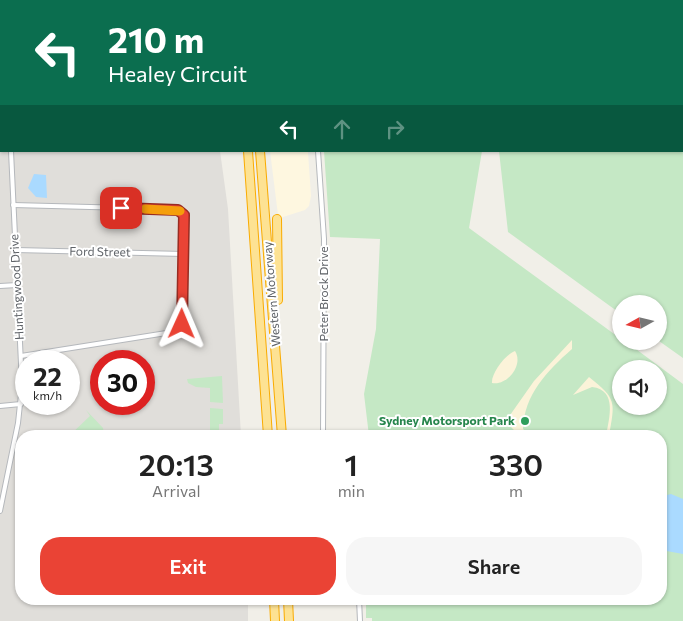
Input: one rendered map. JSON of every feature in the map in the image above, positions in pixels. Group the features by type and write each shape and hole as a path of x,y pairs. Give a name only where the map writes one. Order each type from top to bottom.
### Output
{"highway":[{"path":"244,152 246,173 250,176"},
{"name":"Western Motorway","path":"248,152 268,430"},
{"name":"Western Motorway","path":"260,152 282,430"},
{"path":"277,220 278,368"},
{"path":"274,605 275,621"},
{"path":"288,605 289,621"}],"street":[{"name":"Huntingwood Drive","path":"10,152 21,350"},
{"name":"Peter Brock Drive","path":"318,152 324,239 323,430"},
{"path":"13,205 178,210 184,215 180,330"},
{"name":"Ford Street","path":"16,250 184,254"},
{"path":"0,286 17,285"},
{"path":"180,330 187,336"},
{"path":"61,350 176,333 180,330"},
{"path":"0,406 15,405"},
{"name":"Huntingwood Drive","path":"16,430 19,415"},
{"name":"Huntingwood Drive","path":"0,511 15,435"},
{"path":"359,605 360,621"}],"shaded area":[{"path":"0,152 220,152 228,209 241,430 15,430 15,605 248,605 248,621 0,621"},
{"path":"270,152 308,152 311,196 309,206 305,210 283,217 279,223"}],"green space":[{"name":"Sydney Motorsport Park","path":"324,152 482,152 469,228 612,332 612,350 637,350 651,360 612,360 612,415 667,415 667,372 683,384 683,621 372,621 372,618 366,618 366,605 667,605 667,430 368,430 364,394 376,329 380,239 330,237"},
{"path":"499,152 683,152 683,358 668,347 668,295 612,295 612,307 508,232"},
{"path":"222,376 223,403 210,402 210,388 196,387 188,383 187,379"},
{"path":"210,408 223,409 223,424 219,424 219,430 210,430"},
{"path":"86,410 103,430 75,430 90,416"}],"sand":[{"path":"572,340 572,349 538,384 532,395 524,417 524,430 514,430 507,423 508,418 534,381"},
{"path":"515,351 517,357 516,368 508,378 498,383 492,383 494,374 500,364"},
{"path":"589,377 605,391 612,402 610,430 607,430 610,414 609,399 600,389 592,387 573,395"}],"water":[{"path":"34,174 46,175 47,198 36,197 28,188"},
{"path":"671,494 683,499 683,554 667,551 667,495"}],"slow traffic":[{"path":"145,209 180,211"}],"place":[{"name":"Sydney Motorsport Park","path":"525,421"}],"route":[{"path":"121,208 178,210 184,215 182,324"}]}
